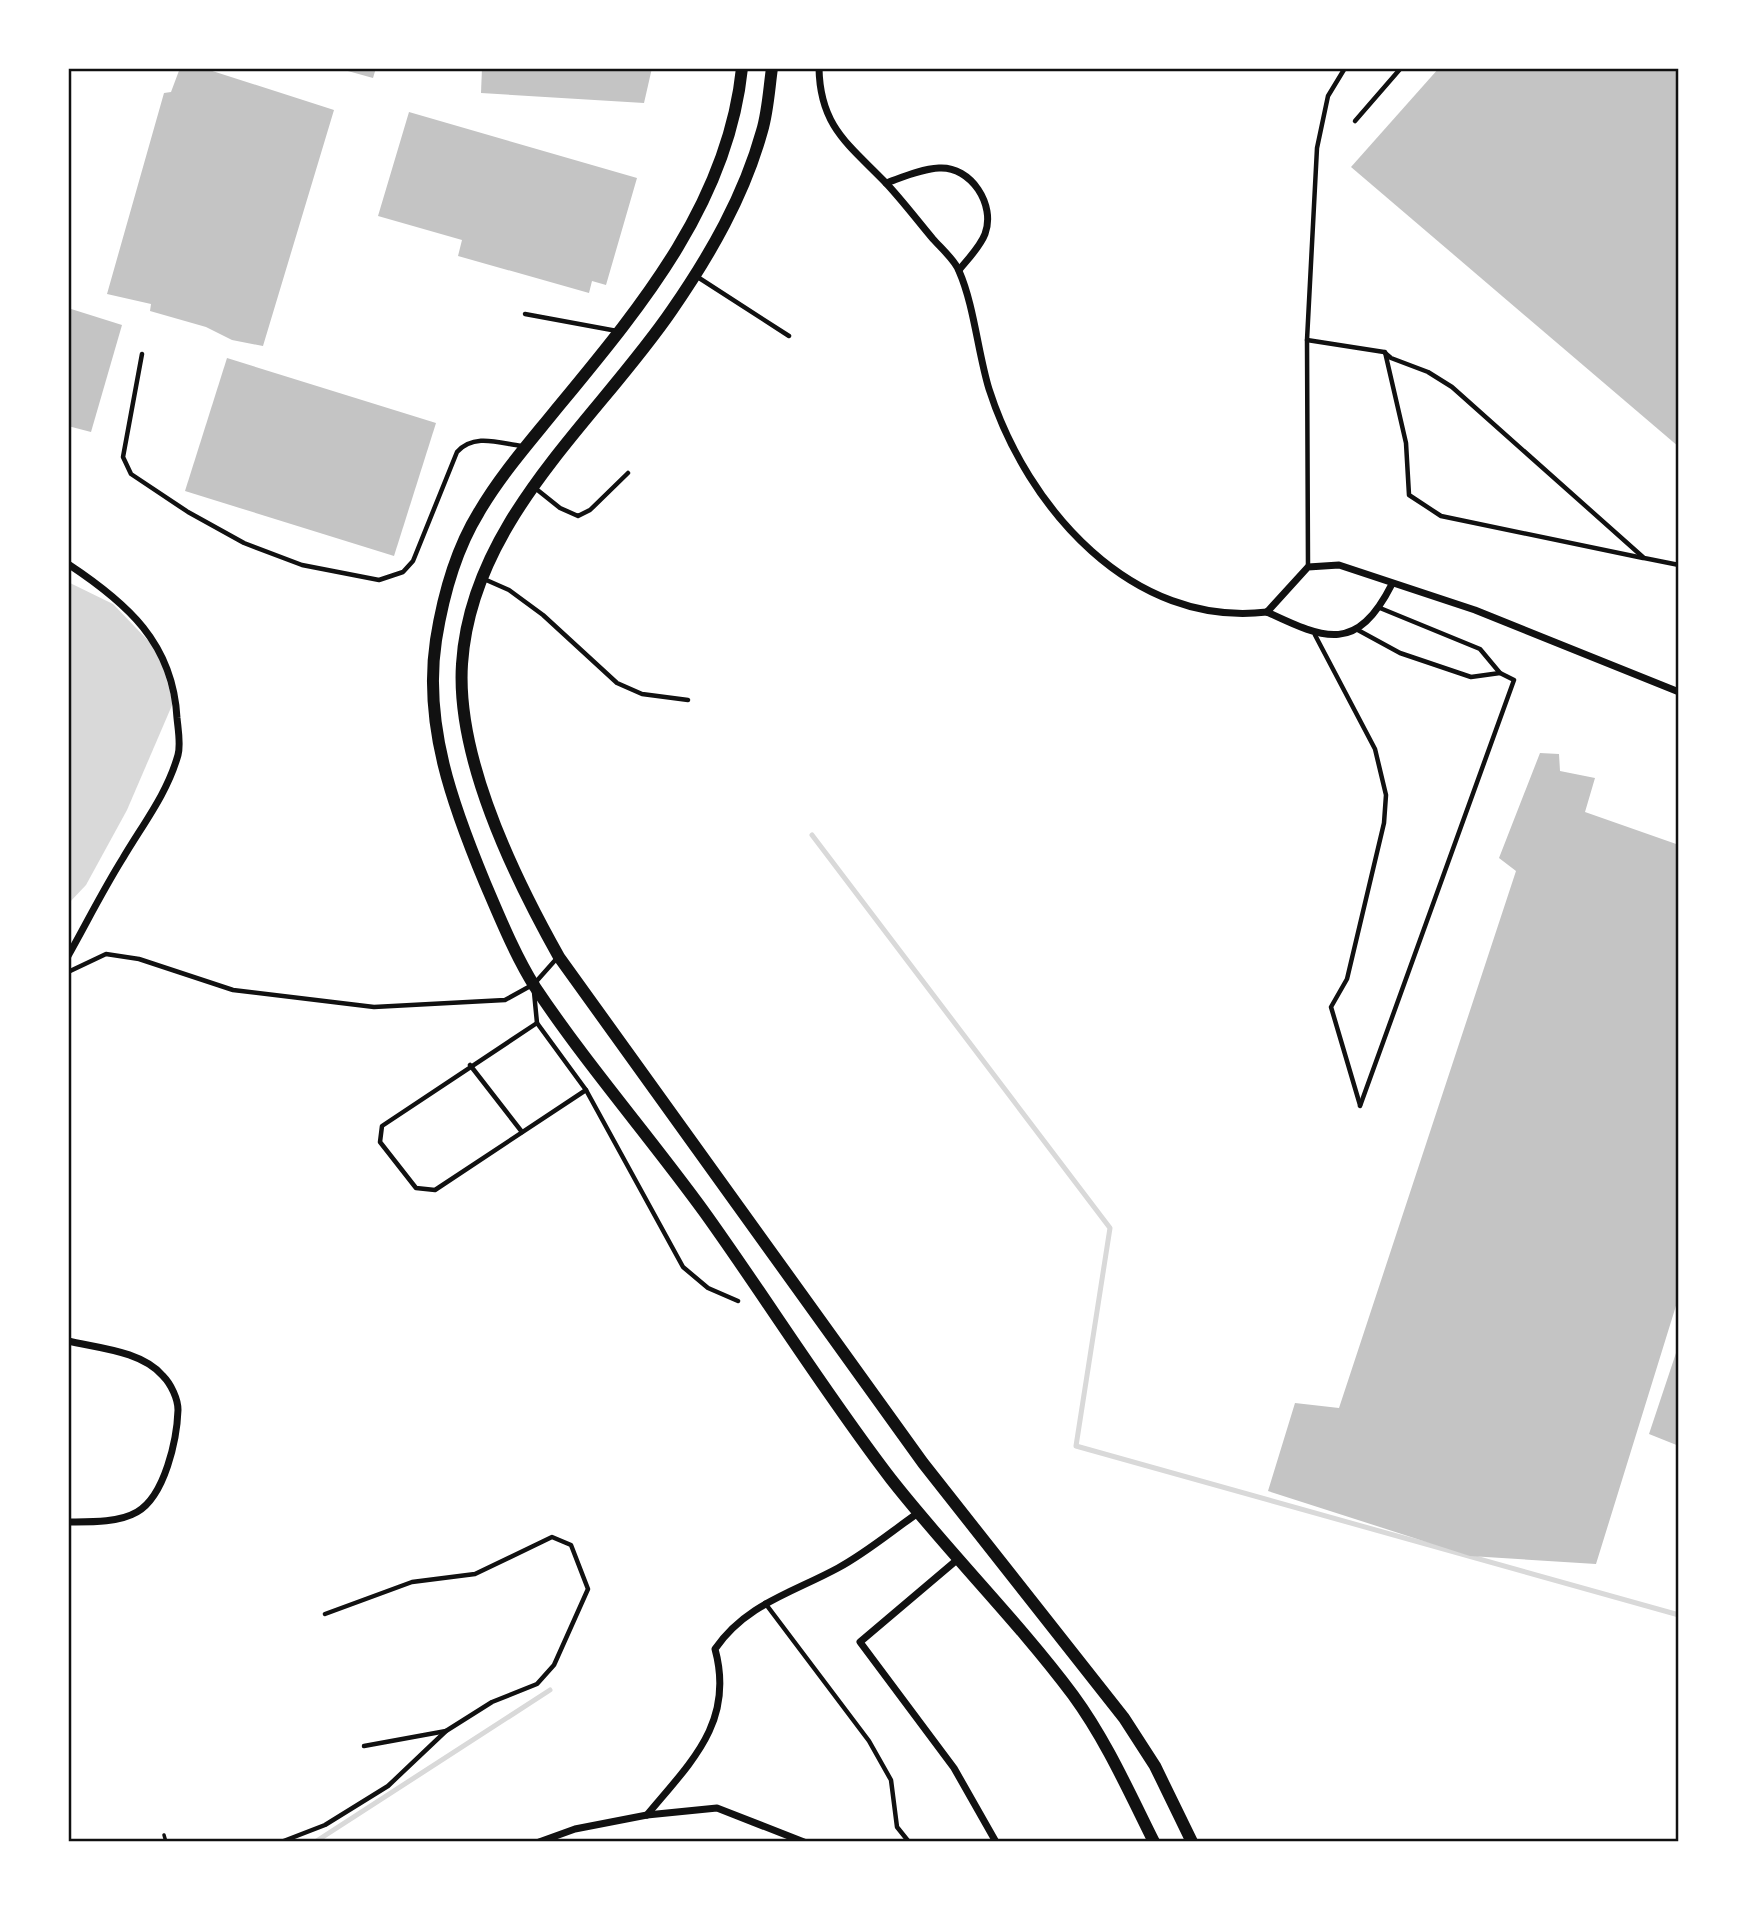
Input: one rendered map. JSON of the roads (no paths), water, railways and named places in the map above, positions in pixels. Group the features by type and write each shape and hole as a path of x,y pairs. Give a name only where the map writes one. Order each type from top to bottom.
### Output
{"main road":[{"path":"742,68 727,141 702,207 667,267 620,331 526,447 478,513 450,575 435,645 433,712 445,773 464,832 497,912 534,984 705,1214 867,1447 918,1513 1074,1697 1106,1746 1154,1842"},
{"path":"772,68 763,129 746,178 720,234 671,311 520,505 483,579 466,634 462,666 467,718 496,831 519,886 559,957 944,1492 1124,1718 1155,1766 1192,1842"}],"street":[{"path":"819,68 819,87 829,119 853,152 886,183 959,270 990,391 1013,448 1041,496 1065,527 1119,573 1167,599 1231,615 1267,612 1315,635 1331,636 1356,629 1380,608 1392,584"},
{"path":"886,183 939,168 959,171 974,183 987,208 988,221 985,235 959,270"},
{"path":"68,564 114,594 151,638 168,667 176,701 179,752 157,807 123,858 68,956"},
{"path":"1267,612 1308,567 1339,565 1475,610 1679,692"},
{"path":"68,1341 126,1354 162,1374 172,1387 178,1408 169,1460 162,1483 151,1500 138,1511 118,1519 68,1522"},
{"path":"647,1815 706,1740 714,1723 722,1684 715,1649 741,1619 765,1602 839,1568 918,1513"},
{"path":"958,1559 860,1642 954,1768 996,1842"},
{"path":"539,1842 575,1829 647,1815 717,1808 804,1842"}],"lane":[{"path":"1308,567 1307,340 1319,131 1328,96 1345,68"},
{"path":"1355,121 1401,68"},
{"path":"694,275 789,337"},
{"path":"525,314 620,331"},
{"path":"1307,340 1384,352 1391,358 1428,372 1452,387 1644,558"},
{"path":"1384,352 1406,443 1409,495 1441,516 1679,565"},
{"path":"142,354 123,457 131,474 188,513 244,543 302,565 379,580 392,578 403,572 418,551 457,452 463,445 482,440 526,447"},
{"path":"534,487 560,508 579,516 590,510 628,473"},
{"path":"483,579 509,590 543,615 617,683 642,694 688,700"},
{"path":"1315,635 1375,748 1386,795 1384,823 1348,979 1331,1007 1360,1106 1514,680 1500,673 1480,649 1380,608"},
{"path":"1356,629 1400,653 1471,677 1500,673"},
{"path":"68,972 106,954 139,959 233,990 374,1007 505,1000 534,984 559,957"},
{"path":"534,984 537,1023 586,1090 683,1267 708,1288 738,1301"},
{"path":"537,1023 470,1065 382,1126 380,1142 416,1188 435,1190 586,1090"},
{"path":"470,1065 522,1132"},
{"path":"281,1842 325,1825 388,1786 446,1731 492,1702 537,1684 554,1665 588,1589 571,1545 552,1537 475,1574 412,1582 325,1614"},
{"path":"765,1602 869,1741 891,1780 897,1826 909,1842"},
{"path":"364,1746 446,1731"}],"waterway":[{"path":"812,835 1110,1228 1076,1446 1679,1615"},
{"path":"315,1842 550,1690"}]}
